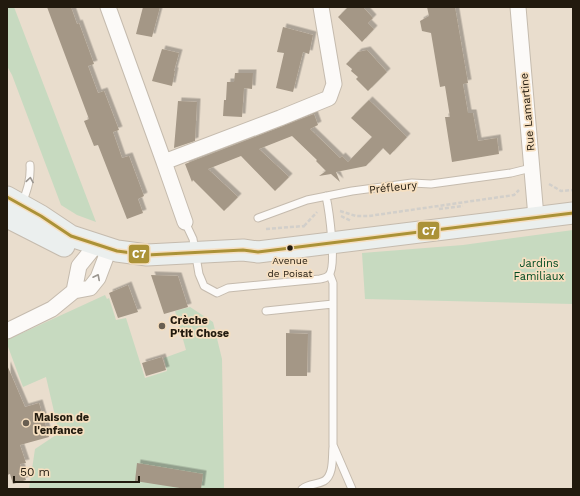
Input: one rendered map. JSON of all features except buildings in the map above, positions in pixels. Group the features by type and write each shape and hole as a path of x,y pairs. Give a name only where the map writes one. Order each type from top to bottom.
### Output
{"main road":[{"path":"13,207 99,252 196,258 243,250 258,252 573,213"}],"street":[{"path":"108,7 185,222"},
{"path":"164,162 329,98 334,84 321,7"},
{"name":"Rue Lamartine","path":"518,7 536,217"},
{"path":"74,291 79,266 99,252"},
{"path":"7,331 52,309 74,291 90,288 98,278 99,252"}],"lane":[{"path":"13,207 29,183 30,165"},
{"name":"Préfleury","path":"258,218 307,200 326,196 412,183 431,184 511,173 532,168"},
{"path":"302,489 308,485 324,480 331,472 333,445 333,283 330,275 333,261 331,243 332,234 326,196"},
{"path":"185,222 193,239 199,274 204,286 217,293 228,288 320,279 326,278 330,275"},
{"path":"266,311 333,304"},
{"path":"333,445 352,489"}],"path":[{"path":"338,210 356,216 362,216 419,210 514,195 524,185 533,184 548,184 561,191 573,190"},
{"path":"304,226 318,211"},
{"path":"302,231 307,229"}],"green space":[{"path":"7,7 14,7 96,222 77,215 61,205 12,75 7,66"},
{"name":"Jardins Familiaux","path":"573,230 573,304 365,299 362,253 463,245"},
{"path":"105,295 107,299 109,298 116,320 126,318 145,378 167,371 164,358 186,350 175,311 190,307 213,322 222,359 224,489 29,489 35,449 59,433 46,377 23,387 7,344 7,340"}],"transit line":[{"name":"C7","path":"7,197 41,216 71,236 117,251 147,255 243,250 258,252 573,213"}],"place":[{"name":"Avenue de Poisat","path":"290,248"},
{"name":"Crèche P'tit Chose","path":"162,326"},
{"name":"Maison de l'enfance","path":"26,423"}]}
